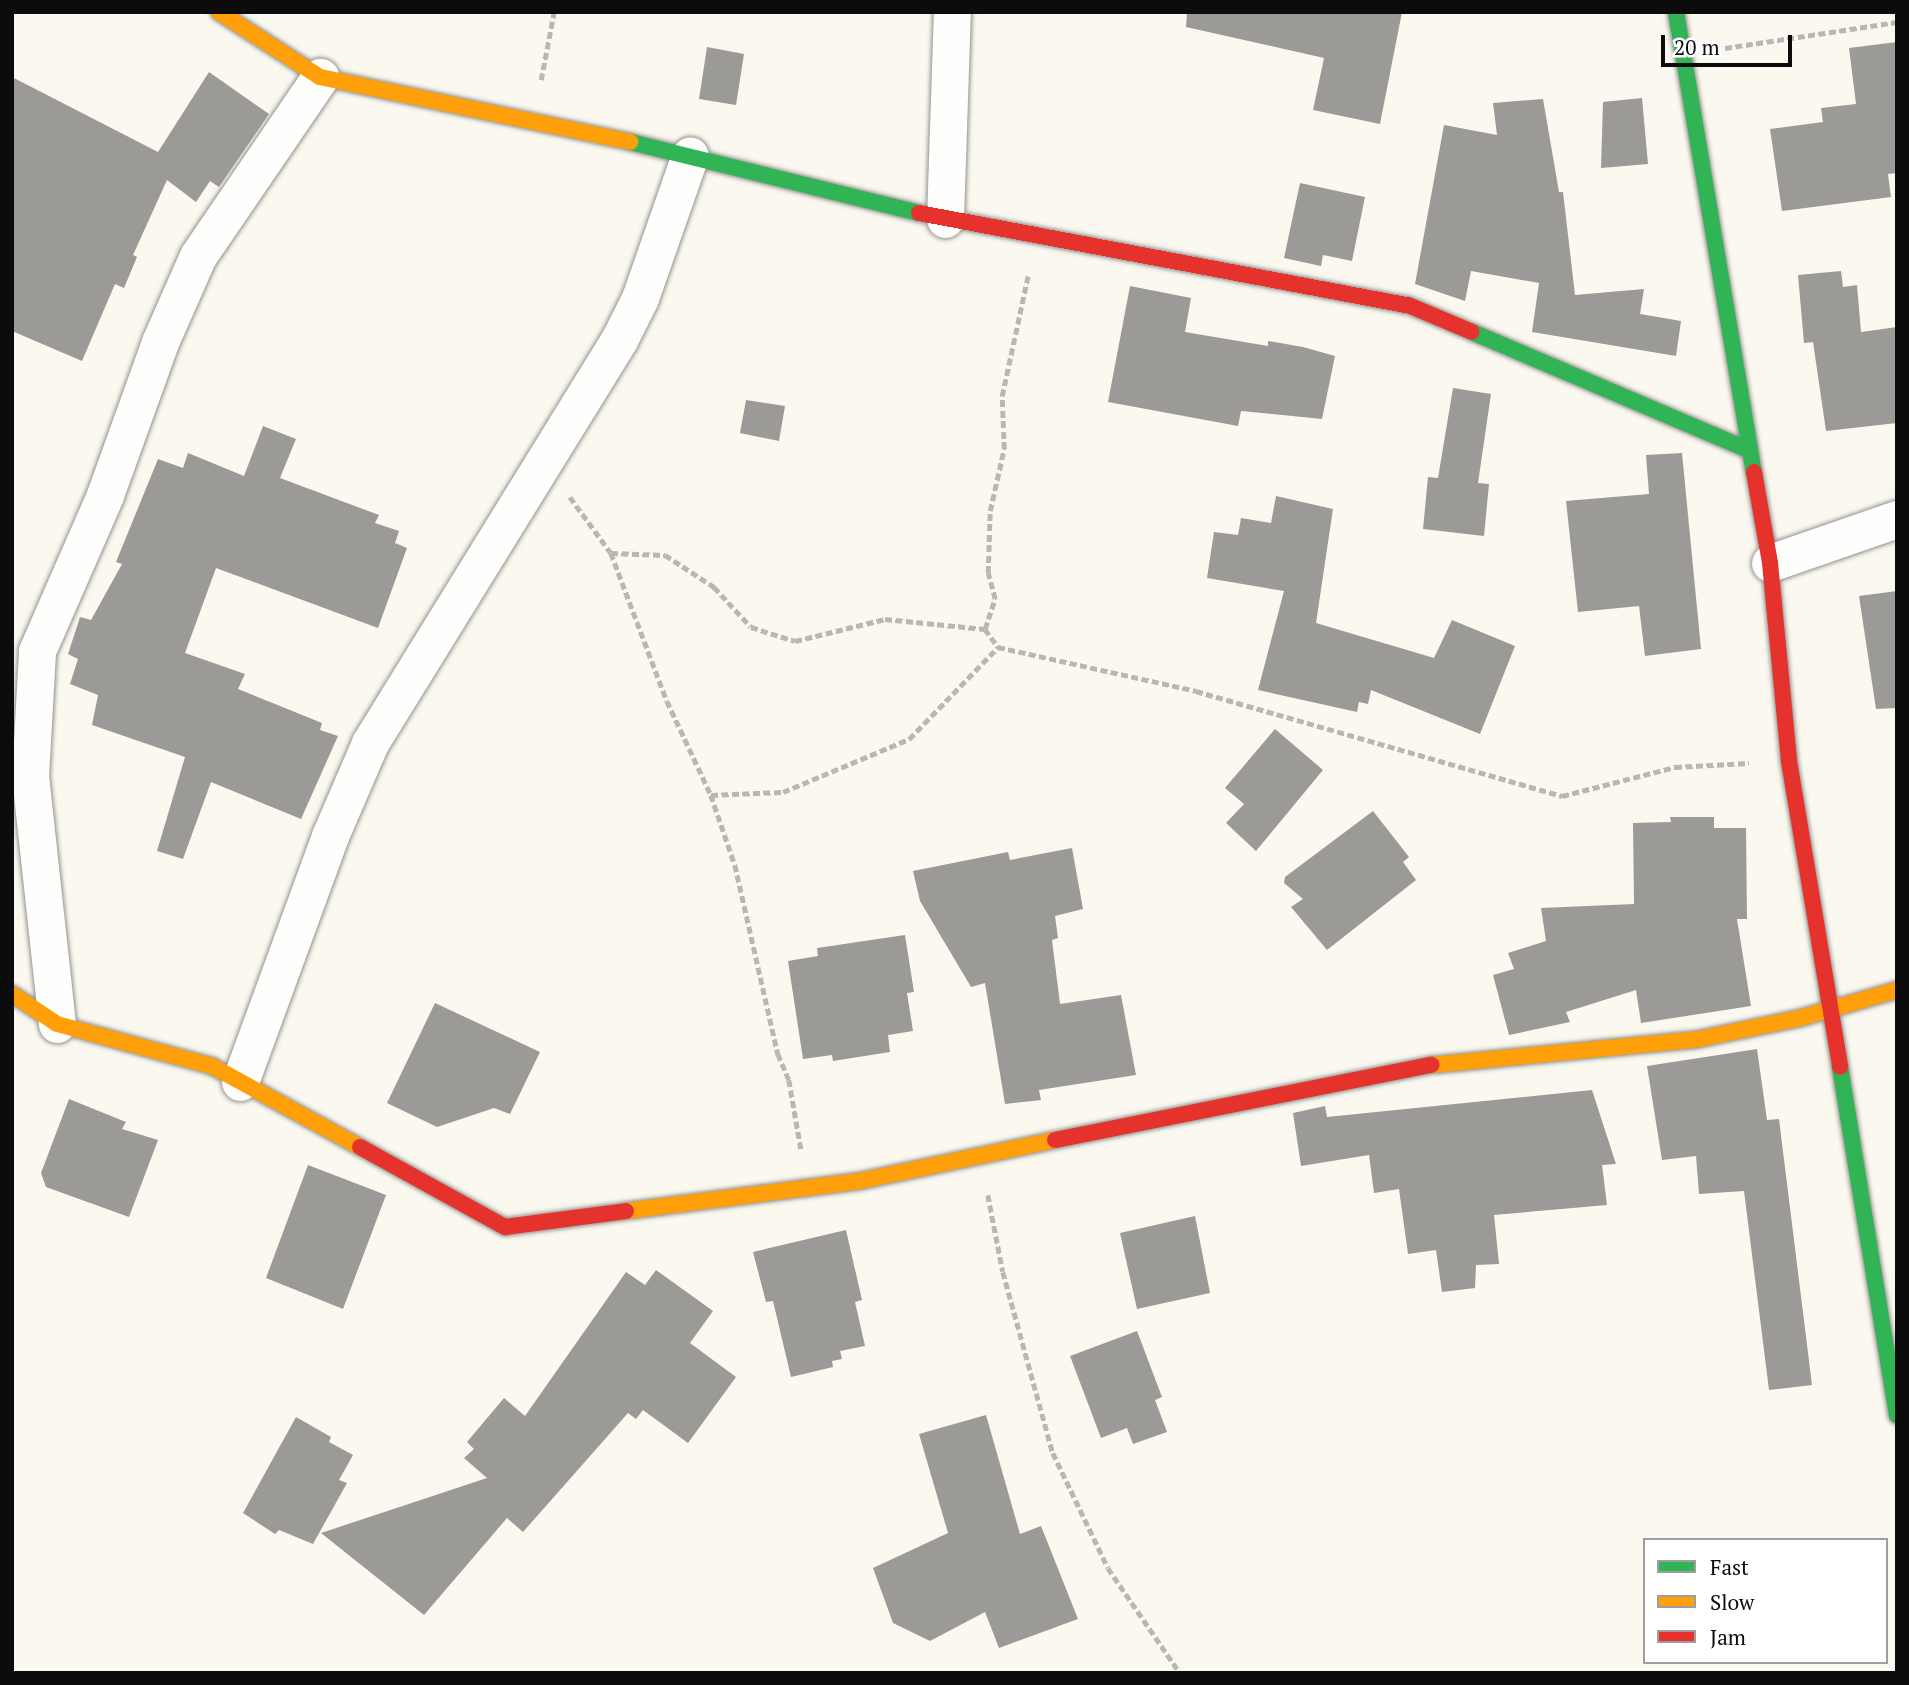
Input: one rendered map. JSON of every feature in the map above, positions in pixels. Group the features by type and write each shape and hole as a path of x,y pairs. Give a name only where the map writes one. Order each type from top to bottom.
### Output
{"street":[{"path":"219,12 320,77 690,155 945,219 1408,305 1748,450"},
{"path":"945,219 953,12"},
{"path":"1676,12 1748,450 1770,564 1788,761 1897,1415"},
{"path":"57,1024 30,776 37,651 105,495 160,342 198,256 320,77"},
{"path":"240,1082 330,835 370,743 543,462 640,298 690,155"},
{"path":"1770,564 1897,519"},
{"path":"12,994 57,1024 212,1066 505,1227 805,1188 1406,1067 1694,1040 1800,1018 1829,1006 1897,990"}],"path":[{"path":"534,122 554,12"},
{"path":"1683,53 1897,22"},
{"path":"985,629 995,599 988,573 990,511 1004,449 1002,396 1027,283 1029,235"},
{"path":"543,462 556,474 582,520 611,553 667,701 711,795 735,865 779,1054 789,1080 805,1188"},
{"path":"611,553 665,555 714,587 751,627 795,641 885,619 985,629 999,648 1196,691 1562,796 1675,767 1788,761"},
{"path":"711,795 783,792 908,739 999,648"},
{"path":"983,1154 1003,1272 1053,1453 1108,1567 1180,1673"}],"building":[{"path":"1187,12 1402,12 1380,124 1313,110 1324,58 1186,27"},
{"path":"1897,42 1897,173 1888,174 1891,197 1782,211 1770,129 1823,122 1821,108 1856,104 1849,48"},
{"path":"707,47 744,54 736,105 699,99"},
{"path":"209,72 269,114 219,187 210,181 196,202 167,180 133,255 137,257 124,288 115,284 82,361 12,331 12,77 158,152"},
{"path":"1642,98 1648,164 1601,168 1603,102"},
{"path":"1543,99 1559,192 1563,192 1575,295 1644,289 1640,314 1681,321 1676,356 1532,332 1539,283 1471,271 1465,301 1415,284 1444,125 1497,135 1493,103"},
{"path":"1300,183 1365,197 1352,261 1323,255 1321,266 1284,258"},
{"path":"1841,271 1843,287 1857,285 1861,332 1897,327 1897,423 1826,431 1813,342 1804,343 1798,275"},
{"path":"1130,286 1191,298 1185,332 1268,346 1268,341 1335,356 1322,419 1241,411 1238,426 1108,402"},
{"path":"1453,388 1491,394 1478,483 1489,484 1484,536 1423,529 1428,477 1438,478"},
{"path":"746,400 785,406 779,441 740,433"},
{"path":"263,426 296,439 280,478 379,515 375,523 399,531 395,543 407,548 378,628 216,568 185,653 245,674 238,689 322,723 320,730 338,736 301,819 211,782 183,859 157,851 185,757 92,725 98,695 70,684 78,659 68,654 80,617 91,620 122,564 116,562 158,459 183,468 188,453 244,476"},
{"path":"1682,453 1701,649 1645,656 1639,606 1578,612 1566,501 1649,494 1646,455"},
{"path":"1276,496 1333,509 1316,623 1434,658 1452,620 1515,646 1480,734 1371,690 1368,704 1359,702 1357,712 1258,690 1284,591 1207,578 1214,532 1238,535 1241,518 1271,523"},
{"path":"1897,591 1897,708 1876,709 1859,596"},
{"path":"1275,729 1323,770 1256,851 1226,823 1244,804 1225,788"},
{"path":"1373,811 1409,857 1403,862 1416,880 1327,950 1291,907 1303,899 1284,883 1285,877"},
{"path":"1670,817 1714,817 1714,828 1746,828 1747,919 1737,919 1751,1006 1641,1023 1636,990 1566,1012 1570,1022 1509,1035 1493,975 1514,969 1508,953 1546,941 1541,908 1634,904 1633,823 1671,822"},
{"path":"1072,848 1083,909 1055,916 1058,938 1052,940 1060,1004 1121,995 1136,1075 1039,1090 1041,1100 1005,1104 985,983 971,987 920,901 913,871 1008,852 1010,860"},
{"path":"905,935 914,992 907,993 913,1031 888,1035 890,1052 833,1061 832,1055 803,1059 788,961 818,956 817,948"},
{"path":"435,1003 540,1052 510,1114 494,1108 437,1127 387,1103"},
{"path":"1757,1049 1767,1120 1779,1119 1812,1385 1769,1390 1744,1191 1699,1194 1696,1156 1662,1160 1647,1066"},
{"path":"1592,1090 1616,1164 1602,1165 1607,1205 1494,1215 1499,1264 1476,1265 1475,1288 1442,1292 1436,1250 1408,1254 1399,1189 1374,1193 1369,1155 1301,1166 1293,1113 1325,1106 1327,1117"},
{"path":"69,1099 126,1122 122,1129 158,1140 129,1217 46,1187 41,1173"},
{"path":"308,1165 386,1195 343,1309 266,1278"},
{"path":"1195,1216 1210,1293 1137,1309 1120,1233"},
{"path":"846,1230 862,1300 855,1302 865,1346 840,1351 842,1359 832,1361 833,1367 791,1377 773,1301 766,1302 753,1252"},
{"path":"656,1270 713,1311 690,1343 736,1377 688,1443 643,1410 636,1419 628,1413 523,1532 507,1518 424,1615 321,1533 487,1478 464,1458 474,1449 467,1442 504,1398 525,1416 626,1272 645,1285"},
{"path":"1137,1331 1162,1397 1155,1400 1167,1432 1133,1444 1127,1428 1101,1438 1070,1356"},
{"path":"986,1415 1020,1534 1041,1526 1078,1619 999,1648 985,1612 930,1641 893,1623 873,1568 948,1533 919,1434"},
{"path":"296,1417 331,1437 329,1442 353,1455 339,1480 347,1483 313,1544 279,1530 275,1534 243,1513"}],"traffic: fast":[{"path":"1676,12 1754,472"},
{"path":"630,142 919,213"},
{"path":"1472,332 1748,450"},
{"path":"1840,1067 1897,1415"}],"traffic: slow":[{"path":"219,12 320,77 630,142"},
{"path":"1432,1065 1694,1040 1800,1018 1897,990"},
{"path":"12,994 57,1024 212,1066 360,1147"},
{"path":"626,1211 860,1181 1055,1140"}],"traffic: jam":[{"path":"919,213 1408,305 1472,332"},
{"path":"1754,472 1770,563 1789,761 1840,1067"},
{"path":"1055,1140 1432,1065"},
{"path":"360,1147 505,1227 626,1211"}]}
